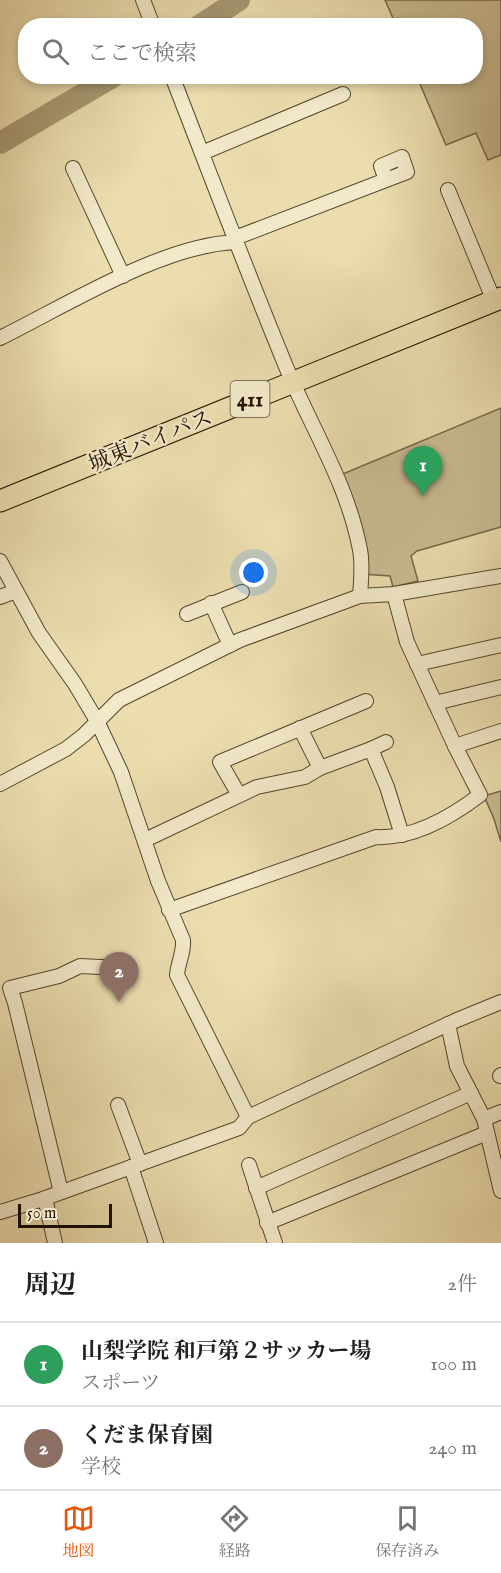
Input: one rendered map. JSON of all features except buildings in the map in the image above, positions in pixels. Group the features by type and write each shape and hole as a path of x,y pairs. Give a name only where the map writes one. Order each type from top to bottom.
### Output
{"highway":[{"name":"城東バイパス","path":"0,487 291,376 496,293"},
{"name":"城東バイパス","path":"0,501 291,376"}],"street":[{"path":"143,0 150,18"},
{"path":"175,84 235,240 291,376 312,426 338,476 352,516 361,552 360,596"},
{"path":"202,153 343,94"},
{"path":"73,168 123,276"},
{"path":"0,338 123,276 195,249 235,240 386,180"},
{"path":"448,190 496,293"},
{"path":"0,546 3,555 0,556"},
{"path":"0,561 39,633 97,721 121,772 169,910 183,940 184,949 177,975 248,1117"},
{"path":"0,784 66,749 119,700 254,634 360,596 393,594 501,576"},
{"path":"0,597 16,591"},
{"path":"187,614 242,592"},
{"path":"169,910 376,837 402,835 428,826 480,795 454,746 407,642 393,594"},
{"path":"211,603 230,645"},
{"path":"417,664 501,645"},
{"path":"435,703 501,687"},
{"path":"239,795 220,762 366,701"},
{"path":"300,728 320,768"},
{"path":"454,746 501,730"},
{"path":"145,840 257,787 305,777 320,768 386,742"},
{"path":"371,749 387,787 402,835"},
{"path":"60,1192 10,988 59,976 80,966 121,968"},
{"path":"0,1212 239,1128 248,1117 448,1024 501,1002"},
{"path":"448,1024 457,1066 485,1126 501,1189"},
{"path":"256,1188 471,1093"},
{"path":"118,1105 156,1243"},
{"path":"267,1223 485,1126 501,1112"},
{"path":"249,1165 275,1243"},
{"path":"45,1198 55,1243"}],"shaded area":[{"path":"385,0 501,0 501,155 488,160 476,133 446,145 420,84 483,84 483,18 393,18"},
{"path":"501,408 501,527 417,551 411,556 418,581 393,587 390,576 362,574 338,476"},
{"path":"501,791 501,842 484,796"}],"waterway":[{"path":"211,18 239,0"},
{"path":"0,143 100,84"}],"place":[{"name":"山梨学院 和戸第２サッカー場","path":"423,496"},
{"name":"くだま保育園","path":"119,1002"}]}
